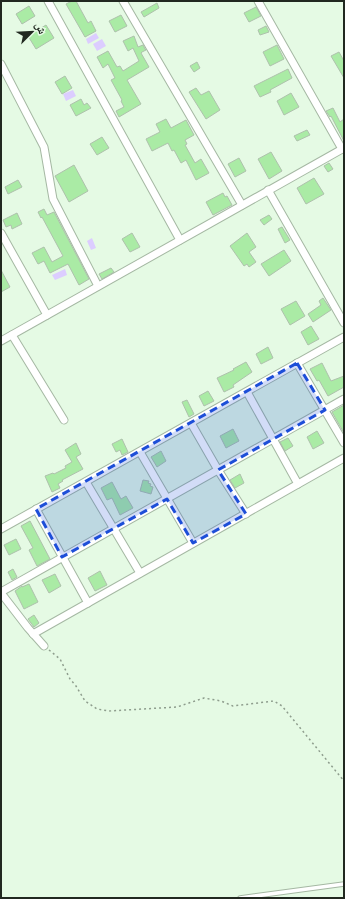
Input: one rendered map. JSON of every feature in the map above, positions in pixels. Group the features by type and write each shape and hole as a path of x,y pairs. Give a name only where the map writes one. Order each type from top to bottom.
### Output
{"street":[{"path":"48,1 180,240"},
{"path":"124,1 242,205"},
{"path":"1,341 343,148 258,1"},
{"path":"1,64 44,148 53,199 98,286"},
{"path":"268,190 344,323"},
{"path":"1,233 47,314"},
{"path":"12,335 64,420"},
{"path":"1,529 344,337"},
{"path":"297,362 344,443"},
{"path":"247,392 298,484"},
{"path":"44,646 1,592 344,399"},
{"path":"191,423 218,470 246,514"},
{"path":"140,452 166,500 193,544"},
{"path":"33,634 344,458"},
{"path":"86,482 140,573"},
{"path":"36,510 88,602"}],"lane":[{"path":"240,898 344,884"}],"path":[{"path":"44,646 60,659 70,679 85,701 97,709 110,710 177,707 204,698 233,706 274,702 282,706 344,781"}],"highlighted area":[{"path":"297,363 325,410 218,470 246,514 193,543 167,499 62,557 36,509"}],"shaded area":[{"path":"96,33 99,38 88,44 86,39"},
{"path":"102,39 106,46 97,51 93,44"},
{"path":"73,90 76,96 66,101 63,94"},
{"path":"92,238 96,248 91,250 87,241"},
{"path":"65,269 67,275 55,280 52,275"}],"building":[{"path":"76,1 88,23 91,21 96,31 85,37 66,4"},
{"path":"157,3 159,8 144,17 141,12"},
{"path":"29,6 35,16 22,24 16,14"},
{"path":"256,7 261,16 249,22 244,13"},
{"path":"121,15 127,26 115,32 109,21"},
{"path":"46,25 54,38 36,49 28,36"},
{"path":"266,26 269,32 260,35 258,30"},
{"path":"134,36 138,47 143,45 146,50 141,53 149,67 127,80 141,104 119,117 116,111 124,107 121,101 122,100 111,80 115,78 108,64 103,68 97,57 108,51 117,67 120,66 123,71 139,61 133,48 128,51 123,41"},
{"path":"277,45 284,59 270,66 263,52"},
{"path":"339,52 344,61 344,78 331,56"},
{"path":"197,62 200,68 194,72 190,66"},
{"path":"288,69 292,78 270,90 271,92 260,97 254,86"},
{"path":"65,76 72,88 62,94 55,82"},
{"path":"196,88 201,95 209,91 220,110 206,119 189,92"},
{"path":"291,93 299,107 284,115 277,101"},
{"path":"81,99 84,105 87,103 91,108 76,116 70,105"},
{"path":"333,108 340,122 344,119 344,141 331,116 330,117 326,111"},
{"path":"166,119 171,128 186,120 194,135 185,140 187,144 185,145 195,163 201,159 209,173 196,180 186,160 181,163 174,150 172,151 168,143 152,151 146,139 160,132 156,124"},
{"path":"307,130 310,135 297,141 294,136"},
{"path":"102,137 109,148 97,155 90,144"},
{"path":"271,152 282,171 269,179 258,159"},
{"path":"239,158 246,171 235,177 228,164"},
{"path":"329,163 333,169 328,172 324,166"},
{"path":"74,165 88,191 69,202 55,176"},
{"path":"314,178 324,194 306,204 297,188"},
{"path":"18,180 22,187 8,194 5,187"},
{"path":"223,193 225,197 227,196 232,205 213,215 206,202"},
{"path":"44,209 47,215 54,212 89,279 79,285 68,264 50,273 44,261 38,264 32,253 44,247 52,262 63,256 38,212"},
{"path":"17,213 22,224 12,229 11,225 6,227 3,220"},
{"path":"269,215 272,219 264,225 260,220"},
{"path":"282,227 290,240 285,243 278,229"},
{"path":"132,233 140,247 130,252 122,239"},
{"path":"247,233 256,247 249,252 256,262 249,267 247,264 244,266 230,246"},
{"path":"284,250 291,261 269,276 261,264"},
{"path":"111,268 114,272 102,279 99,274"},
{"path":"1,270 10,287 1,292"},
{"path":"323,298 331,310 313,322 308,314 321,305 319,301"},
{"path":"296,301 305,316 290,325 281,309"},
{"path":"311,326 319,339 308,345 301,332"},
{"path":"268,347 273,358 261,364 256,354"},
{"path":"246,362 252,372 233,385 234,387 224,392 217,378 234,370 233,369"},
{"path":"322,363 331,381 344,376 344,387 328,396 319,380 317,381 310,369"},
{"path":"208,391 214,401 204,406 199,396"},
{"path":"187,400 194,414 189,417 182,402"},
{"path":"344,405 344,433 332,412"},
{"path":"233,429 239,441 226,448 220,436"},
{"path":"317,431 324,443 313,449 307,437"},
{"path":"288,438 293,446 285,451 280,442"},
{"path":"122,439 128,452 122,455 120,450 116,452 112,444"},
{"path":"76,443 81,454 76,457 83,469 62,480 63,481 58,484 60,488 52,492 45,476 54,474 66,468 65,466 72,462 65,450"},
{"path":"161,451 166,461 157,467 151,457"},
{"path":"240,474 244,483 235,488 230,480"},
{"path":"143,480 149,481 148,483 151,484 150,486 153,487 151,494 140,491"},
{"path":"112,482 121,499 126,496 133,508 120,515 112,498 107,500 101,488"},
{"path":"30,521 50,559 37,566 29,550 33,548 21,526"},
{"path":"16,539 21,549 9,555 4,545"},
{"path":"13,569 17,577 12,580 8,572"},
{"path":"100,571 107,585 95,591 88,578"},
{"path":"55,574 61,586 49,593 42,580"},
{"path":"29,584 38,602 24,609 15,591 22,586"},
{"path":"34,615 39,623 34,627 28,619"}]}
